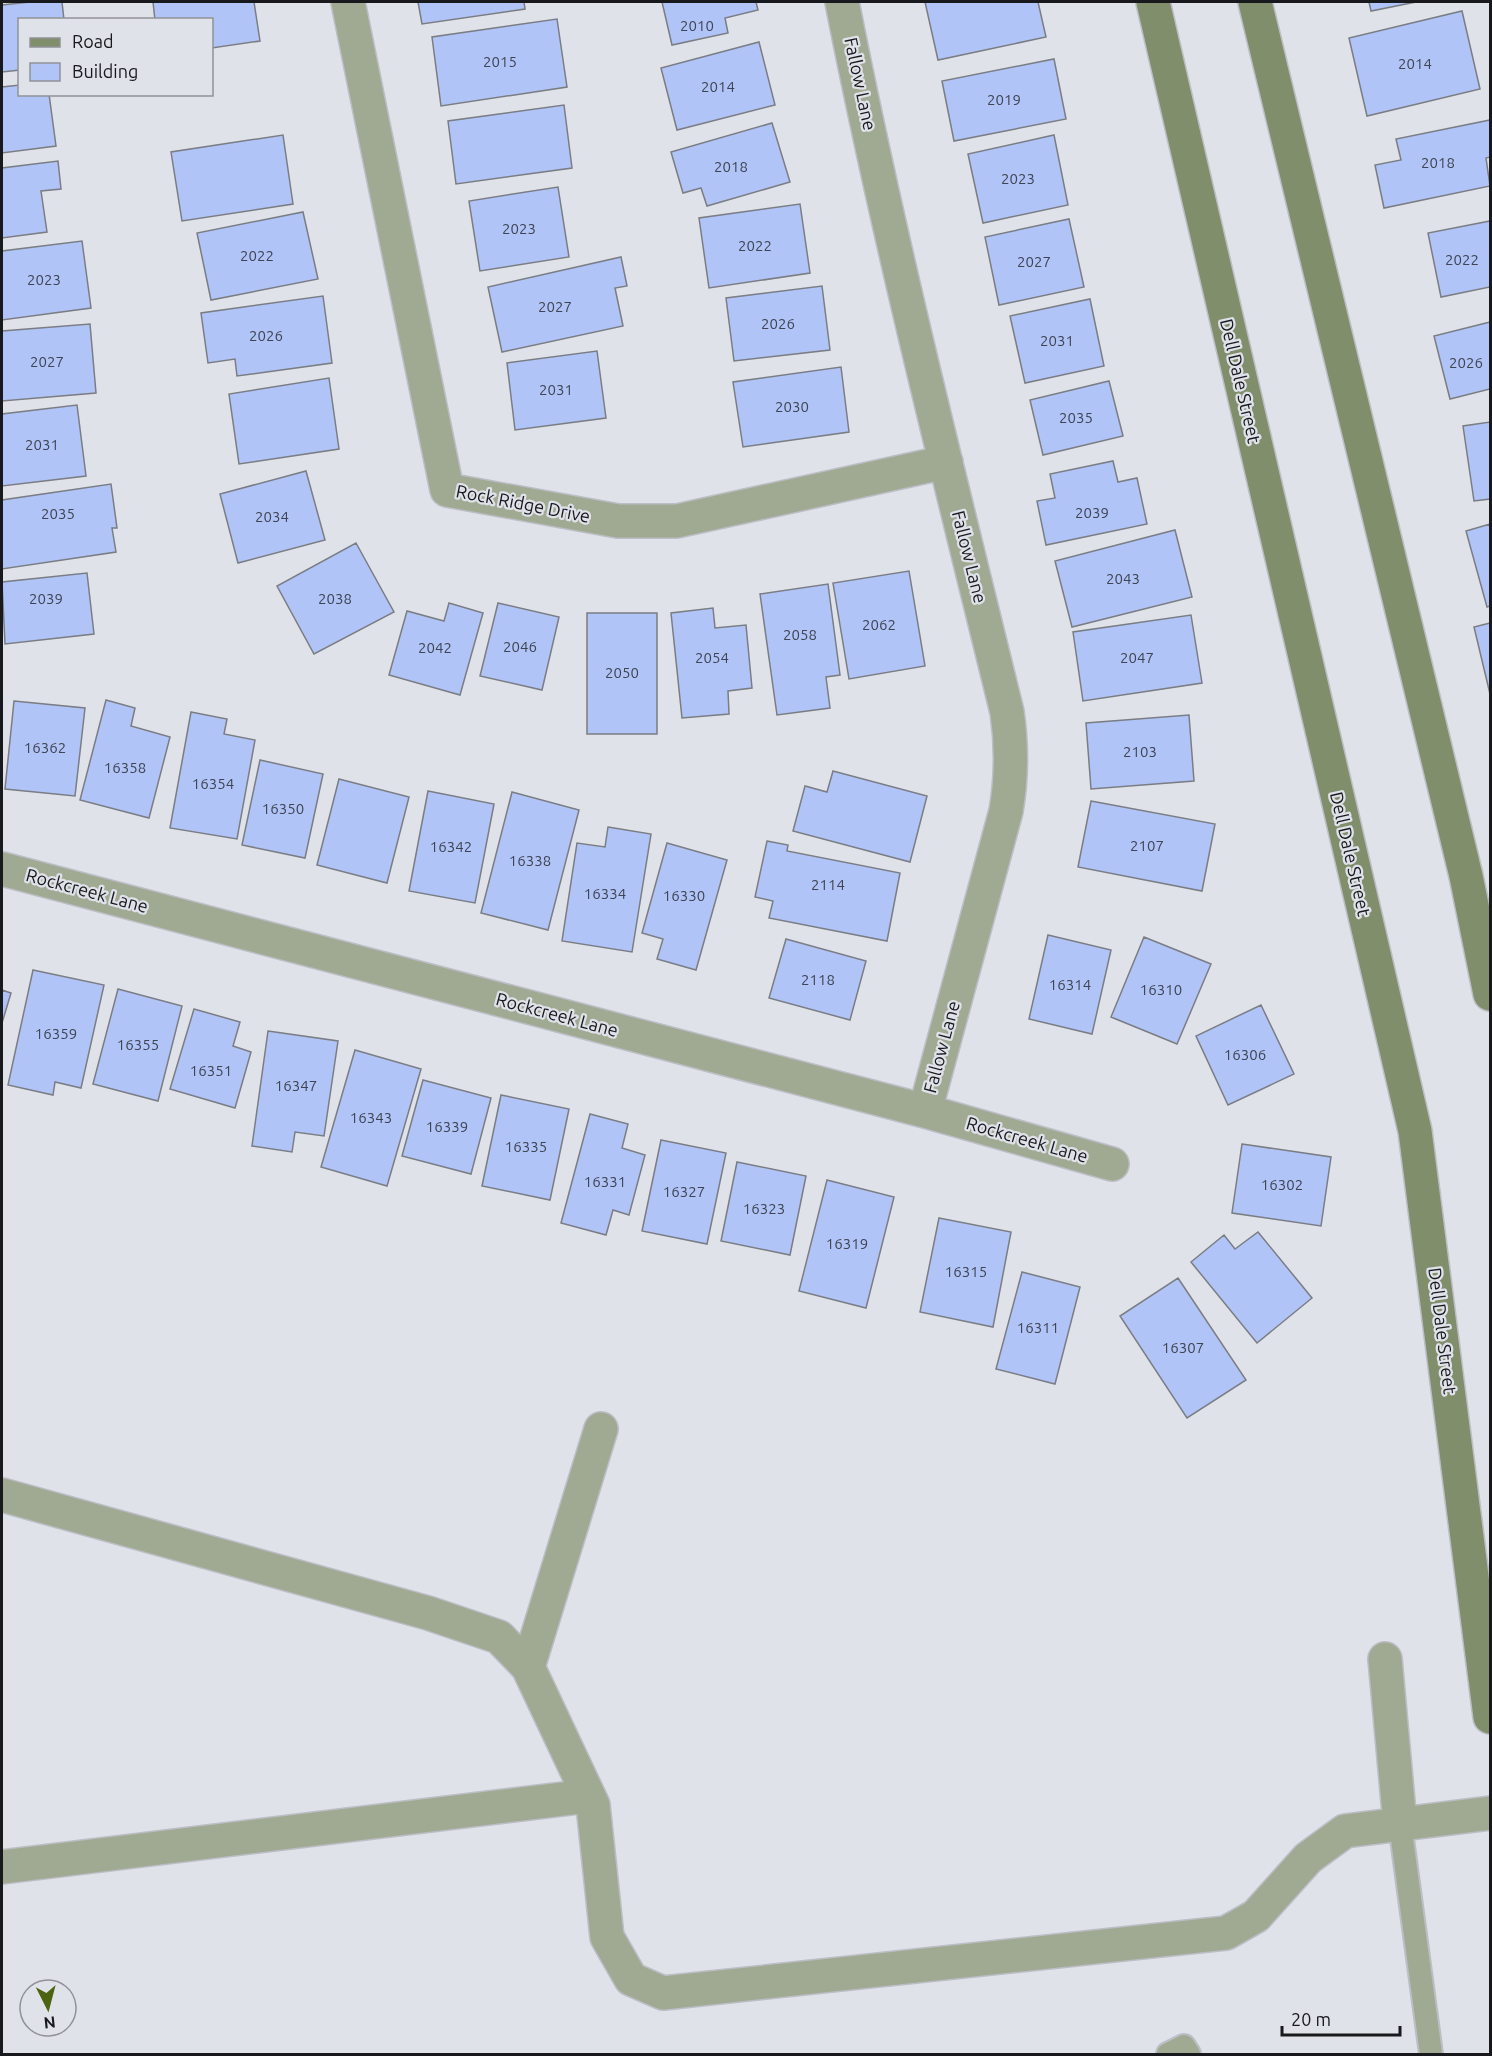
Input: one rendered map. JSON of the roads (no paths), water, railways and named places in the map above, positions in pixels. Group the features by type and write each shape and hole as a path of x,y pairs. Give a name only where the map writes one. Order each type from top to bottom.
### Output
{"main road":[{"name":"Dell Dale Street","path":"1153,2 1416,1131 1491,1717"},
{"path":"1256,2 1466,876 1491,994"}],"street":[{"name":"Rock Ridge Drive","path":"348,2 447,490 618,521 677,521 946,462"},
{"name":"Fallow Lane","path":"842,2 856,74 946,462 1007,712 1012,746 1011,778 1006,811 925,1111"},
{"name":"Rockcreek Lane","path":"2,869 925,1111 1112,1164"},
{"path":"528,1667 601,1429"},
{"path":"2,1495 428,1613 499,1637 528,1667 593,1805 607,1937 631,1979 663,1993 1226,1934 1256,1916 1308,1858 1345,1831 1491,1813"},
{"path":"1385,1659 1400,1824"},
{"path":"2,1867 588,1796"}],"lane":[{"path":"1400,1824 1431,2055"},
{"path":"1168,2055 1184,2046 1189,2055"}]}
